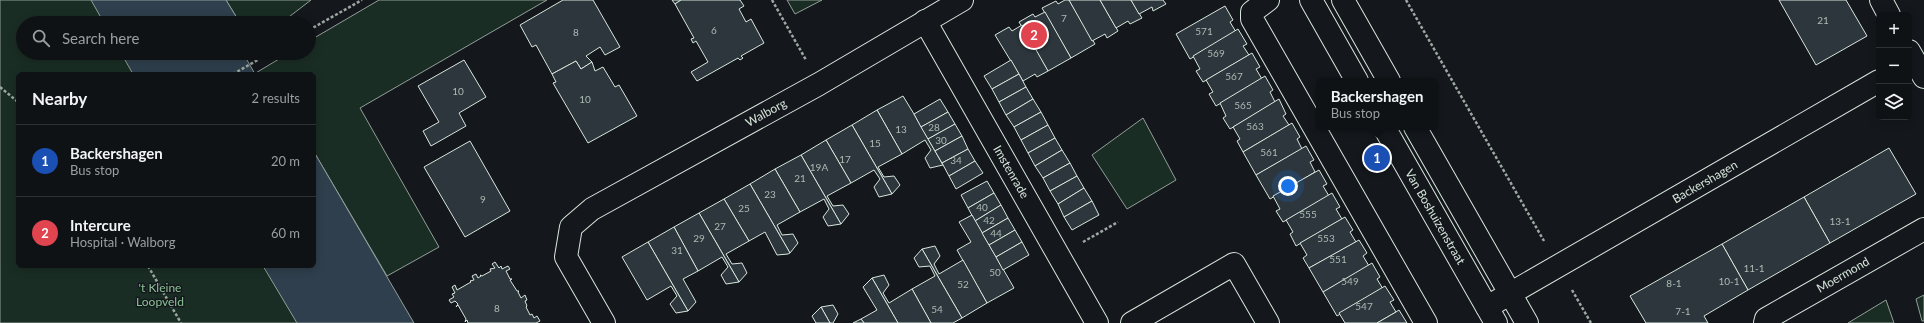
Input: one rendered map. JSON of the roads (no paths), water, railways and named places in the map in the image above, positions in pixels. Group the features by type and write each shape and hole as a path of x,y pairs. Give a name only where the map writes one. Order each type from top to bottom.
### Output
{"street":[{"name":"Walborg","path":"604,323 566,257 571,227 592,209 819,84 962,0"},
{"path":"1268,0 1252,12 1252,19 1426,323"},
{"path":"1311,0 1355,78"},
{"path":"1343,0 1387,78"},
{"path":"1881,0 1887,12"},
{"name":"Imstenrade","path":"926,21 1097,323"},
{"name":"Backershagen","path":"1510,294 1876,83"},
{"name":"Van Boshuizenstraat","path":"1386,130 1492,315 1510,294"},
{"path":"1417,130 1527,323"},
{"name":"Moermond","path":"1765,323 1766,319 1924,229"},
{"path":"1132,323 1234,264 1268,323"}],"water":[{"path":"91,0 226,0 236,16 100,16"},
{"path":"125,60 247,60 254,72 132,72"},
{"path":"316,155 414,323 297,323 264,268 316,268"}],"place":[{"name":"Intercure","path":"1034,35"},
{"name":"Backershagen","path":"1377,158"}],"park label":[{"name":"'t Kleine Loopveld","path":"160,295"}]}
